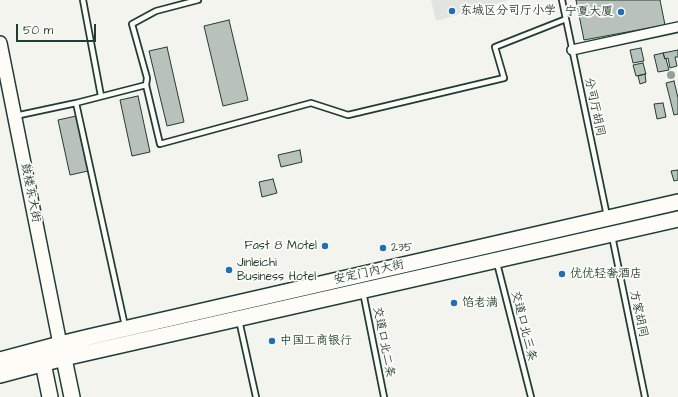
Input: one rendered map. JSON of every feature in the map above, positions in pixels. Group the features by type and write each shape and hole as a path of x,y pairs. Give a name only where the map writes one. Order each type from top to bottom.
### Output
{"main road":[{"name":"鼓楼东大街","path":"0,43 62,351"},
{"name":"安定门内大街","path":"62,351 126,329 678,202"},
{"name":"安定门内大街","path":"62,351 239,319 678,220"},
{"path":"0,360 62,351"},
{"path":"0,375 43,363 62,351"},
{"path":"62,351 72,397"},
{"path":"43,363 50,397"}],"street":[{"path":"572,50 678,27"}],"lane":[{"path":"83,0 101,96"},
{"path":"198,0 156,11 132,24 147,78 146,85 160,144 311,103 348,115 504,78 495,47 566,19"},
{"name":"分司厅胡同","path":"562,0 608,218"},
{"path":"15,116 76,103 146,85"},
{"path":"76,103 126,329"},
{"name":"方家胡同","path":"611,234 645,397"},
{"name":"交道口北三条","path":"496,260 531,397"},
{"name":"交道口北二条","path":"363,291 384,397"},
{"path":"239,319 256,397"}],"shaded area":[{"name":"东城区分司厅小学","path":"431,0 509,0 436,21"}],"building":[{"name":"宁夏大厦","path":"576,0 660,0 665,25 584,40"},
{"path":"229,20 248,100 223,106 204,26"},
{"path":"167,47 184,122 167,126 149,51"},
{"path":"641,48 644,61 633,63 630,50"},
{"path":"678,50 678,57 675,57 677,66 670,68 668,58 665,59 663,53"},
{"path":"663,53 669,70 658,72 654,55"},
{"path":"643,63 646,74 636,76 633,65"},
{"path":"645,74 646,82 640,84 638,76"},
{"path":"674,81 678,98 678,114 674,115 666,83"},
{"path":"138,96 150,152 132,156 120,100"},
{"path":"663,103 666,117 657,119 654,104"},
{"path":"76,116 88,171 70,175 58,120"},
{"path":"300,150 302,162 281,167 278,155"},
{"path":"678,170 678,180 674,181 671,171"},
{"path":"273,179 277,193 262,197 259,182"}],"place":[{"name":"东城区分司厅小学","path":"452,11"},
{"name":"宁夏大厦","path":"621,12"},
{"name":"Fast 8 Motel","path":"325,246"},
{"name":"235","path":"383,248"},
{"name":"Jinleichi Business Hotel","path":"229,270"},
{"name":"优优轻奢酒店","path":"562,274"},
{"name":"馅老满","path":"454,303"},
{"name":"中国工商银行","path":"272,341"}]}
